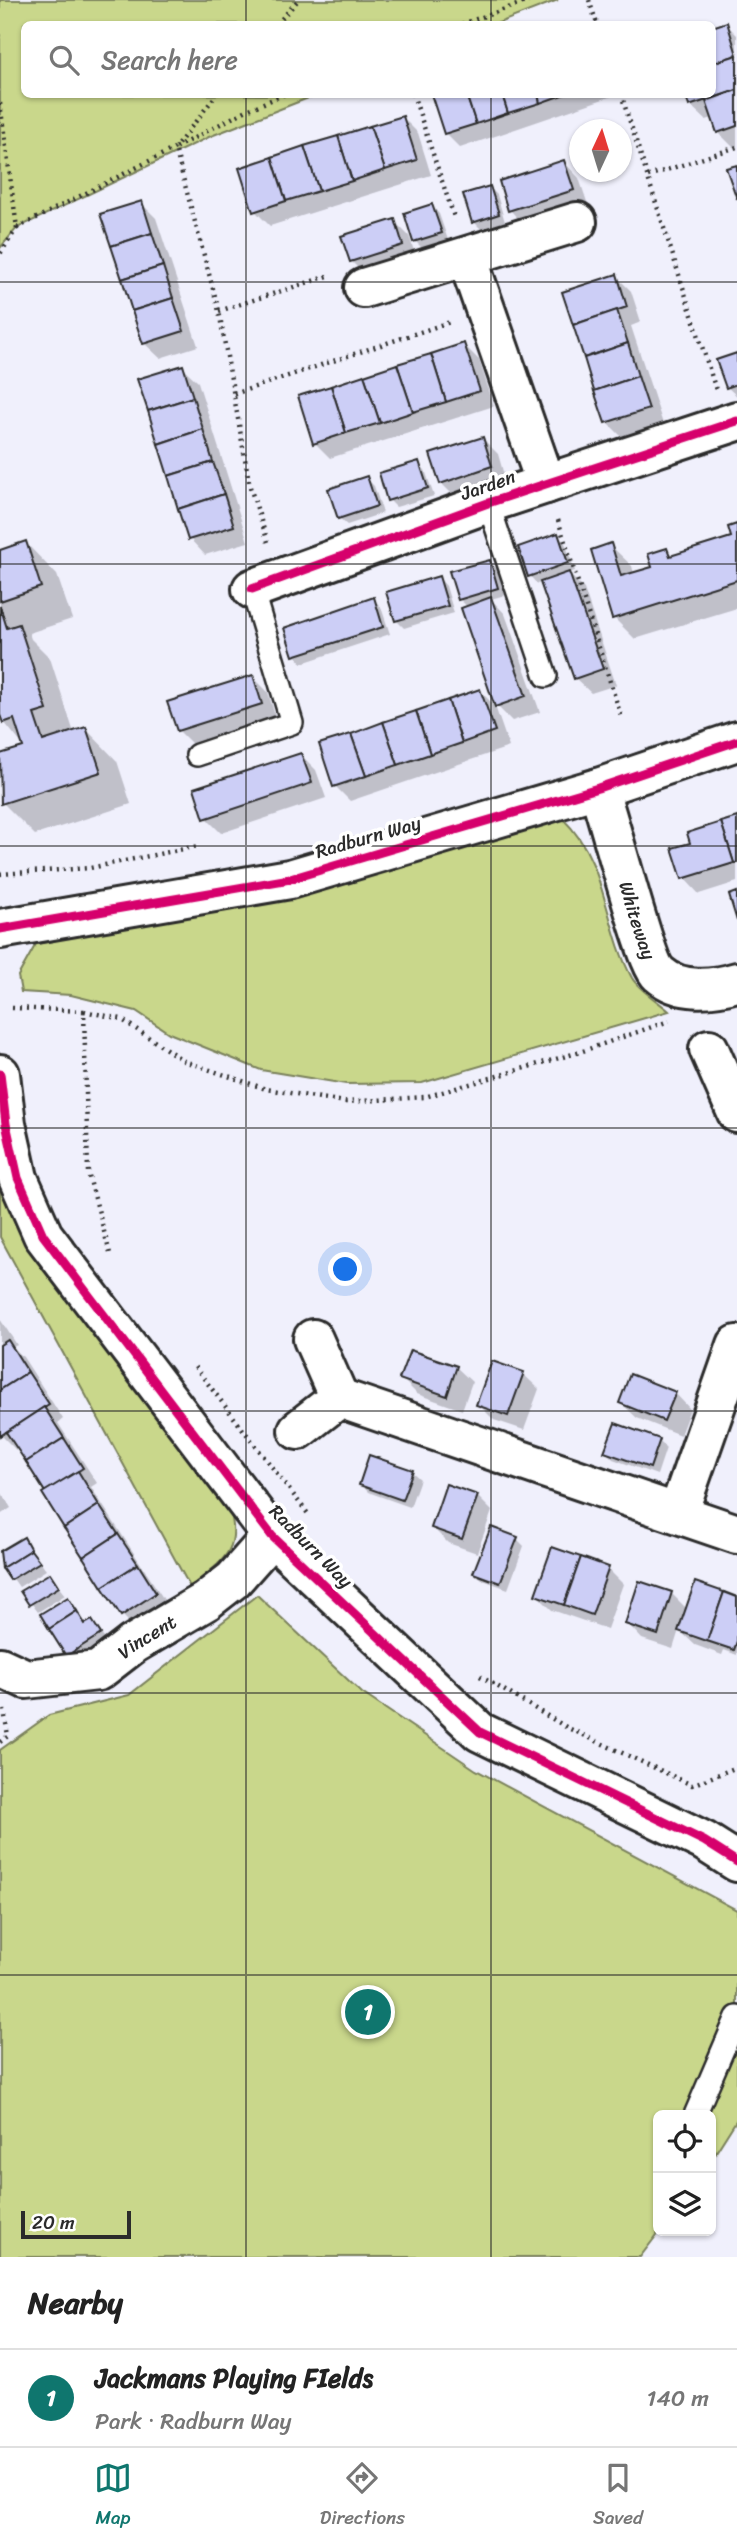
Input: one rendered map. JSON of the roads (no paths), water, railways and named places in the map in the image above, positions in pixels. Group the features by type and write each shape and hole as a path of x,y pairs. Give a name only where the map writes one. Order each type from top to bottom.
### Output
{"street":[{"path":"364,288 577,222"},
{"name":"Jarden","path":"467,257 546,484"},
{"name":"Jarden","path":"266,584 488,503 732,423"},
{"name":"Radburn Way","path":"0,929 290,879 598,788 737,741"},
{"name":"Whiteway","path":"598,788 646,948 658,974 687,988 737,982"},
{"path":"709,1049 737,1113"},
{"name":"Radburn Way","path":"0,1074 6,1124 18,1178 43,1235 272,1536 480,1732 704,1841 737,1862"},
{"path":"313,1339 339,1398 737,1534"},
{"path":"678,1513 737,1345"},
{"path":"298,1430 339,1398"},
{"name":"Vincent","path":"0,1667 26,1679 98,1671 133,1644 206,1601 233,1580 272,1536"}],"lane":[{"path":"488,503 546,676"},
{"path":"197,755 292,723 266,584"},
{"path":"697,2110 737,2017"}],"place":[{"name":"Jackmans Playing FIelds","path":"368,2012"}]}
